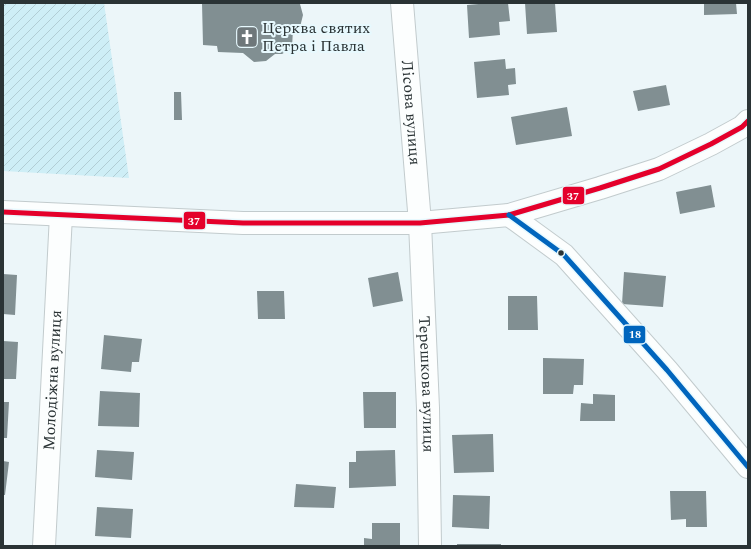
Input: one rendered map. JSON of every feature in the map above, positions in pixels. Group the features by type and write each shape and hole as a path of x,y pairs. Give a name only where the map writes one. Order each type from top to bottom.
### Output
{"street":[{"name":"Лісова вулиця","path":"402,3 420,223"},
{"path":"3,212 243,223 420,223 510,215 659,169 711,144 748,121"},
{"name":"Молодіжна вулиця","path":"44,546 61,215"},
{"path":"510,215 564,255 667,370 748,467"},
{"name":"Терешкова вулиця","path":"420,223 428,408 430,546"}],"shaded area":[{"path":"3,3 104,3 129,178 3,171"}],"building":[{"name":"Церква святих Петра і Павла","path":"202,3 295,3 300,4 303,15 300,27 293,29 292,48 282,54 275,54 266,61 254,62 243,53 218,52 217,46 203,45"},
{"path":"508,3 510,21 499,22 500,35 469,38 467,5"},
{"path":"525,3 555,3 557,32 527,34"},
{"path":"704,3 736,3 737,14 704,15"},
{"path":"505,59 506,69 515,68 516,84 508,85 509,95 477,98 474,62"},
{"path":"666,85 670,105 638,111 633,91"},
{"path":"174,92 181,92 182,120 174,120"},
{"path":"567,107 572,136 516,145 511,117"},
{"path":"711,185 715,207 680,214 676,192"},
{"path":"398,272 403,301 373,307 368,278"},
{"path":"624,272 666,276 663,307 622,304"},
{"path":"3,274 17,275 15,315 3,314"},
{"path":"257,291 284,291 285,319 258,319"},
{"path":"508,296 537,296 538,330 508,330"},
{"path":"104,335 142,339 139,362 132,362 131,372 101,369"},
{"path":"3,341 18,342 16,379 3,379"},
{"path":"543,358 584,359 583,385 574,385 573,394 543,394"},
{"path":"100,391 140,393 139,427 98,426"},
{"path":"363,392 396,392 396,428 364,428"},
{"path":"593,394 615,395 615,421 580,421 581,403 593,404"},
{"path":"3,402 9,402 7,438 3,438"},
{"path":"493,434 494,472 454,473 452,435"},
{"path":"97,450 134,452 132,480 95,477"},
{"path":"395,450 396,486 349,488 349,462 356,462 356,451"},
{"path":"3,461 9,462 5,495 3,495"},
{"path":"296,484 336,487 334,508 294,507"},
{"path":"670,491 706,491 707,527 686,527 686,519 671,520"},
{"path":"453,495 490,496 489,529 452,527"},
{"path":"97,507 133,509 131,538 95,536"},
{"path":"372,523 400,523 400,546 364,546 364,538 372,539"},
{"path":"457,544 501,544 501,546 457,546"}],"transit line":[{"name":"37","path":"3,212 243,223 420,223 509,215 659,169 711,144 742,127 748,121"},
{"name":"18","path":"509,215 564,255 667,370 748,467"}],"place":[{"name":"Церква святих Петра і Павла","path":"247,37"}]}
